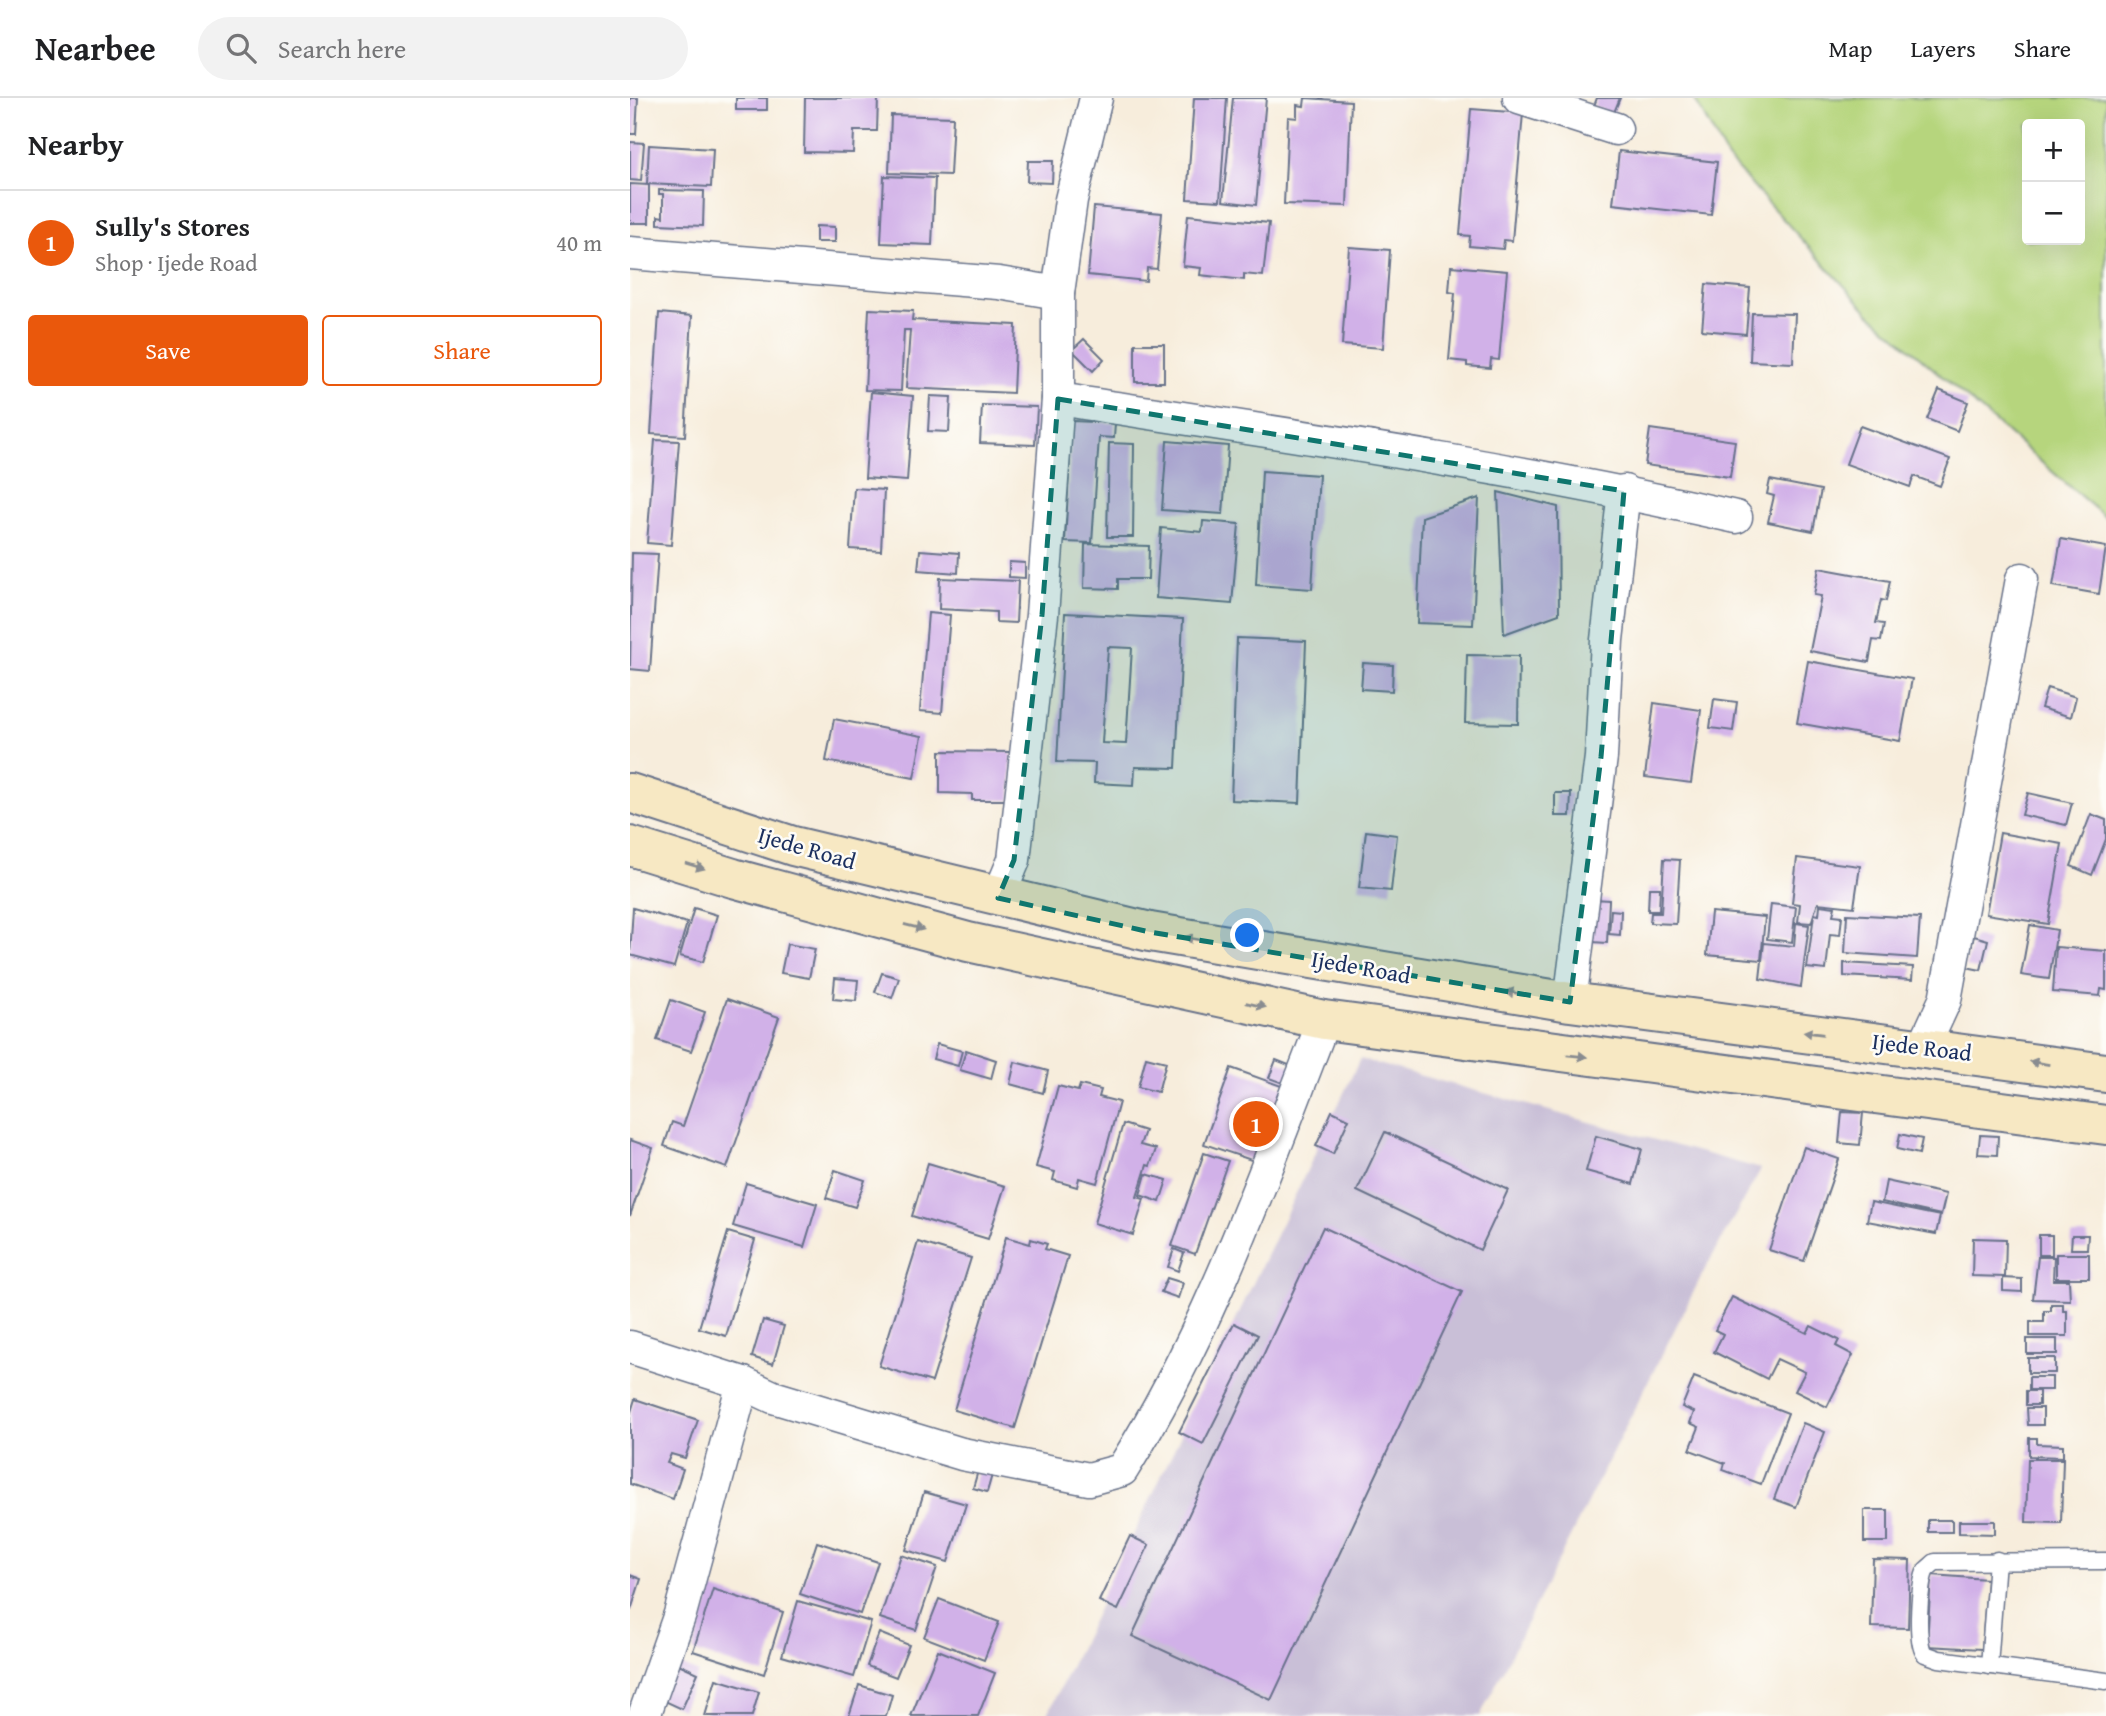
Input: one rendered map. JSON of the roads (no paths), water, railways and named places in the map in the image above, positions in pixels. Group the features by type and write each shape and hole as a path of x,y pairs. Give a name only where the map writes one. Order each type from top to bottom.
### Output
{"main road":[{"name":"Ijede Road","path":"630,793 793,846 998,898 1150,932 1570,1002 2106,1073"},
{"name":"Ijede Road","path":"630,846 733,878 968,942 1324,1020 2106,1125"}],"street":[{"path":"998,898 1014,860 1042,615 1058,399 1058,292 1071,200 1096,98"},
{"path":"1519,98 1616,129"},
{"path":"630,254 999,283 1058,292"},
{"path":"1058,399 1434,457 1624,491 1736,517"},
{"path":"1570,1002 1601,757 1607,640 1624,491"},
{"path":"1923,1048 1945,1000 2022,579"},
{"path":"630,1347 743,1383 773,1396 962,1454 1089,1479 1122,1470 1154,1420 1220,1285 1324,1020"},
{"path":"644,1716 680,1614 743,1383"}],"lane":[{"path":"1989,1666 1997,1560"},
{"path":"2106,1561 1934,1562 1927,1569 1923,1580 1920,1649 1939,1659 2106,1681"}],"place":[{"name":"Sully's Stores","path":"1256,1124"}]}
